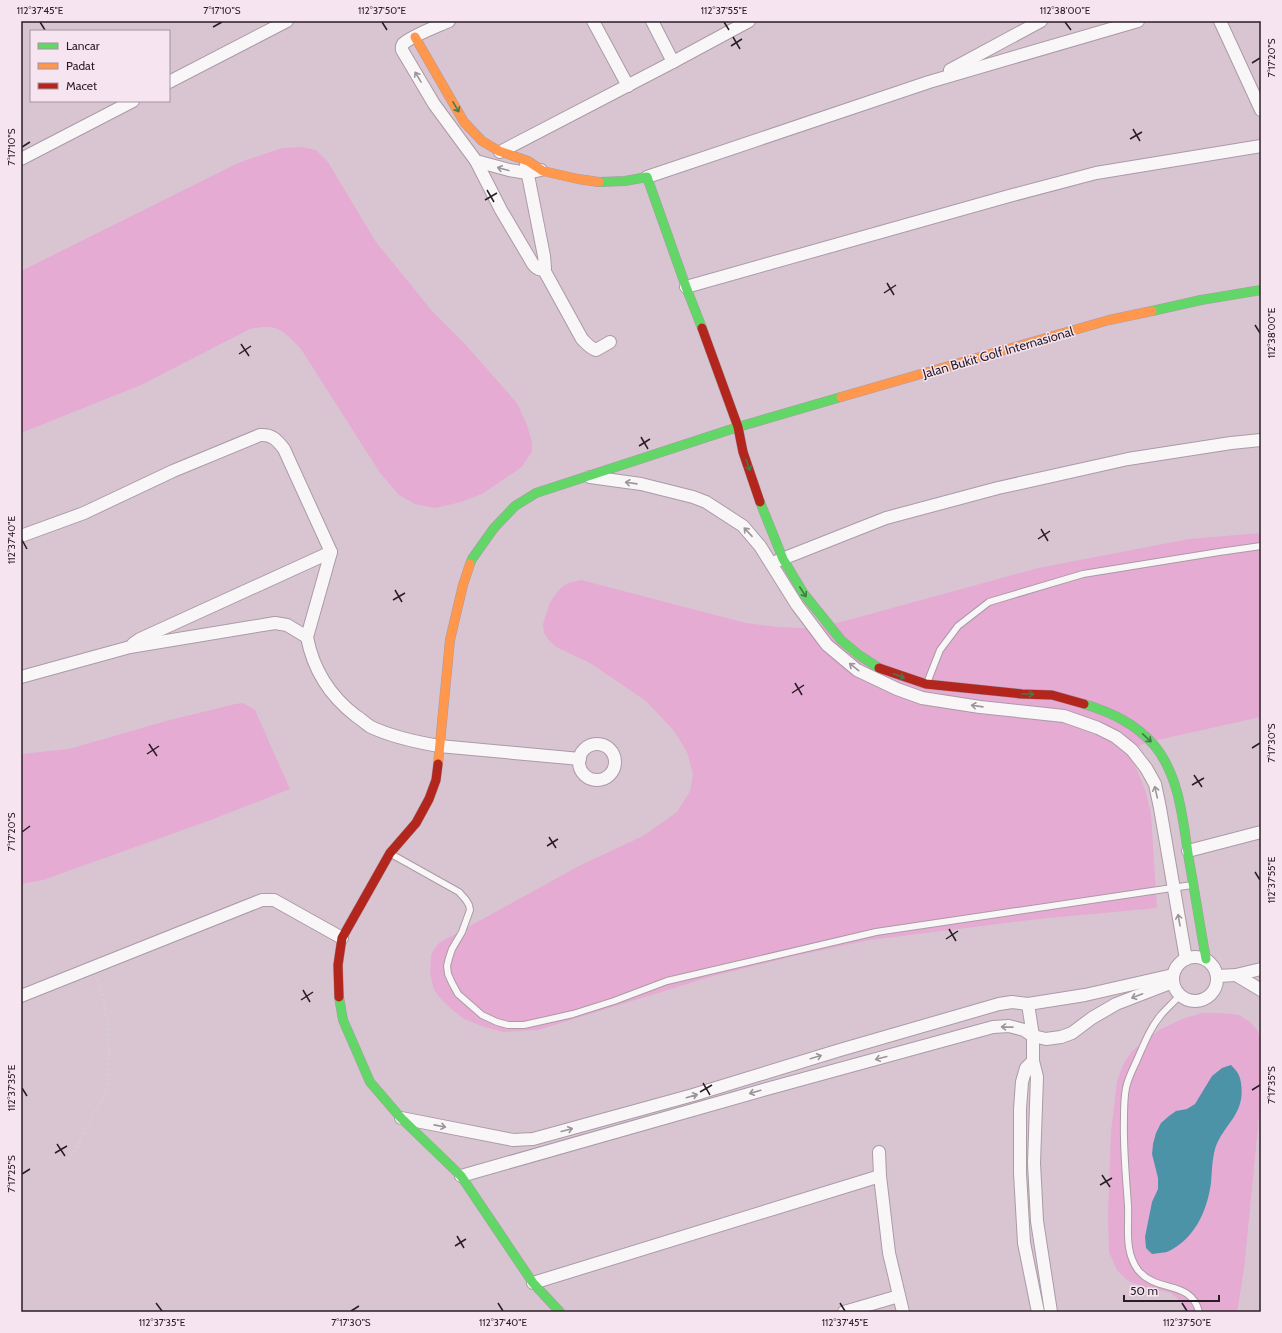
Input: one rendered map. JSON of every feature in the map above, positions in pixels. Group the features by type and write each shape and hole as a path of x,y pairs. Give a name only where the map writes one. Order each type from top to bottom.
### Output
{"street":[{"path":"170,81 287,21"},
{"path":"449,21 415,37 404,44 402,50 434,104 476,161 500,210 530,260 535,267 544,270"},
{"path":"593,21 628,86"},
{"path":"652,21 673,62"},
{"path":"500,152 749,21"},
{"path":"929,82 1041,21"},
{"path":"415,37 464,122 483,142 500,152 526,160 541,170 564,177 591,181 619,182 647,177 929,82 1138,21"},
{"path":"1220,21 1261,110"},
{"path":"21,159 132,102"},
{"path":"686,287 1096,173 1261,146"},
{"path":"526,160 527,173 544,256 544,270 582,339 588,346 596,350 610,342"},
{"path":"476,161 509,170 527,173 541,170"},
{"path":"647,177 738,427 743,452 765,516 783,559 804,594 841,640 859,655 881,669 926,684 1022,694 1052,695 1110,712 1134,726 1154,745 1168,767 1180,800 1206,959"},
{"name":"Jalan Bukit Golf Internasional","path":"342,938 390,853 416,823 429,798 436,780 450,640 463,585 472,559 494,528 515,506 536,493 738,427 1109,320 1201,300 1261,290"},
{"path":"21,536 84,513 173,471 260,435 274,437 284,449 331,552 307,636 309,649 323,680 345,707 370,726 398,737 439,746 580,758"},
{"path":"772,563 886,518 998,488 1128,459 1231,443 1261,440"},
{"path":"586,476 641,484 693,497 706,502 742,526 760,546 797,605 828,645 857,670 897,689 922,698 980,707 1064,716 1098,728 1116,737 1132,750 1146,768 1154,784 1160,808 1186,959"},
{"path":"130,647 133,643 140,639 331,552"},
{"path":"21,677 130,647 275,623 287,625 307,636"},
{"path":"1188,851 1261,832"},
{"path":"21,996 262,900 274,900 342,938 338,965 339,1000 343,1020 370,1082 401,1118 461,1176 533,1283 560,1312"},
{"path":"1192,956 1206,959 1212,963 1216,969 1218,976 1214,991 1202,1000 1194,1001 1187,999 1180,995 1176,989 1173,979 1176,968 1186,959 1192,956"},
{"path":"1218,976 1236,975 1261,968"},
{"path":"1236,975 1261,990"},
{"path":"401,1118 508,1139 532,1139 693,1095 840,1050 999,1004 1012,1002 1028,1004 1173,979"},
{"path":"461,1176 763,1090 994,1027 1009,1026 1024,1030 1033,1036 1046,1039 1061,1037 1072,1033 1092,1018 1116,1004 1173,979"},
{"path":"1028,1004 1033,1036 1033,1061 1037,1077 1034,1164 1037,1222 1050,1312"},
{"path":"1033,1061 1026,1068 1022,1082 1020,1109 1020,1173 1024,1243 1038,1312"},
{"path":"879,1152 880,1176 889,1253 903,1312"},
{"path":"533,1283 880,1176"},
{"path":"844,1312 899,1296"}],"lane":[{"path":"922,698 940,650 958,626 989,602 1084,574 1261,546"},
{"path":"390,853 459,892 466,900 470,910 462,932 448,958 448,974 458,994 467,1003 482,1015 508,1025 524,1025 573,1014 668,981 876,932 1194,885"},
{"path":"1180,995 1161,1014 1151,1030 1126,1086 1124,1098 1123,1143 1128,1210 1128,1243 1132,1260 1139,1271 1153,1282 1183,1290 1190,1294 1195,1301 1199,1312"}],"path":[{"path":"68,1160 76,1150 86,1128 106,1092 109,1065 109,1036 104,1002 94,967"}],"shaded area":[{"path":"301,147 316,150 328,162 376,242 432,311 465,344 517,403 527,425 532,442 532,451 522,467 482,494 461,502 435,508 415,504 399,495 380,473 301,349 284,333 274,328 267,327 250,329 141,385 21,433 21,271 238,163 282,148"},
{"path":"1261,533 1261,717 1153,741 1139,746 1132,759 1145,789 1151,814 1157,908 1039,919 870,940 799,955 713,976 538,1030 503,1032 484,1027 464,1019 449,1007 434,990 430,973 431,955 439,943 579,866 643,836 677,812 690,791 693,774 687,752 674,731 646,701 590,663 556,647 544,633 543,624 549,605 554,596 562,587 569,583 581,580 746,623 778,627 805,628 841,622 1038,568 1189,539"},
{"path":"243,703 255,710 290,789 211,820 43,880 21,884 21,754 69,749 166,721"},
{"path":"1202,1013 1239,1015 1256,1028 1261,1039 1261,1097 1244,1269 1237,1312 1185,1312 1184,1307 1179,1300 1171,1293 1128,1281 1117,1270 1109,1252 1108,1216 1111,1132 1117,1081 1123,1065 1132,1051 1159,1030 1182,1019"}],"water":[{"path":"1231,1065 1238,1073 1241,1080 1242,1094 1237,1111 1215,1149 1211,1183 1203,1214 1192,1232 1185,1240 1167,1252 1152,1254 1146,1248 1145,1237 1152,1202 1158,1189 1158,1178 1152,1154 1156,1133 1161,1123 1169,1116 1176,1111 1187,1109 1195,1104 1212,1076 1222,1068"}],"traffic: fast":[{"path":"599,182 625,181 647,177 702,328"},
{"path":"1152,311 1201,300 1261,290"},
{"path":"470,564 494,528 515,506 536,493 738,427 841,397"},
{"path":"760,502 783,559 804,594 841,640 859,655 879,668"},
{"path":"1084,704 1122,719 1139,730 1154,745 1163,757 1170,771 1182,815 1206,959"},
{"path":"339,997 343,1020 370,1082 401,1118 461,1176 533,1283 560,1312"}],"traffic: slow":[{"path":"415,37 464,122 482,141 499,151 528,161 543,171 599,182"},
{"path":"841,397 1109,320 1152,311"},
{"path":"438,764 450,640 463,585 470,564"}],"traffic: jam":[{"path":"702,328 738,427 743,452 760,502"},
{"path":"879,668 926,684 1022,694 1052,695 1084,704"},
{"path":"339,997 338,965 342,938 390,853 416,823 429,799 436,780 438,764"}]}
